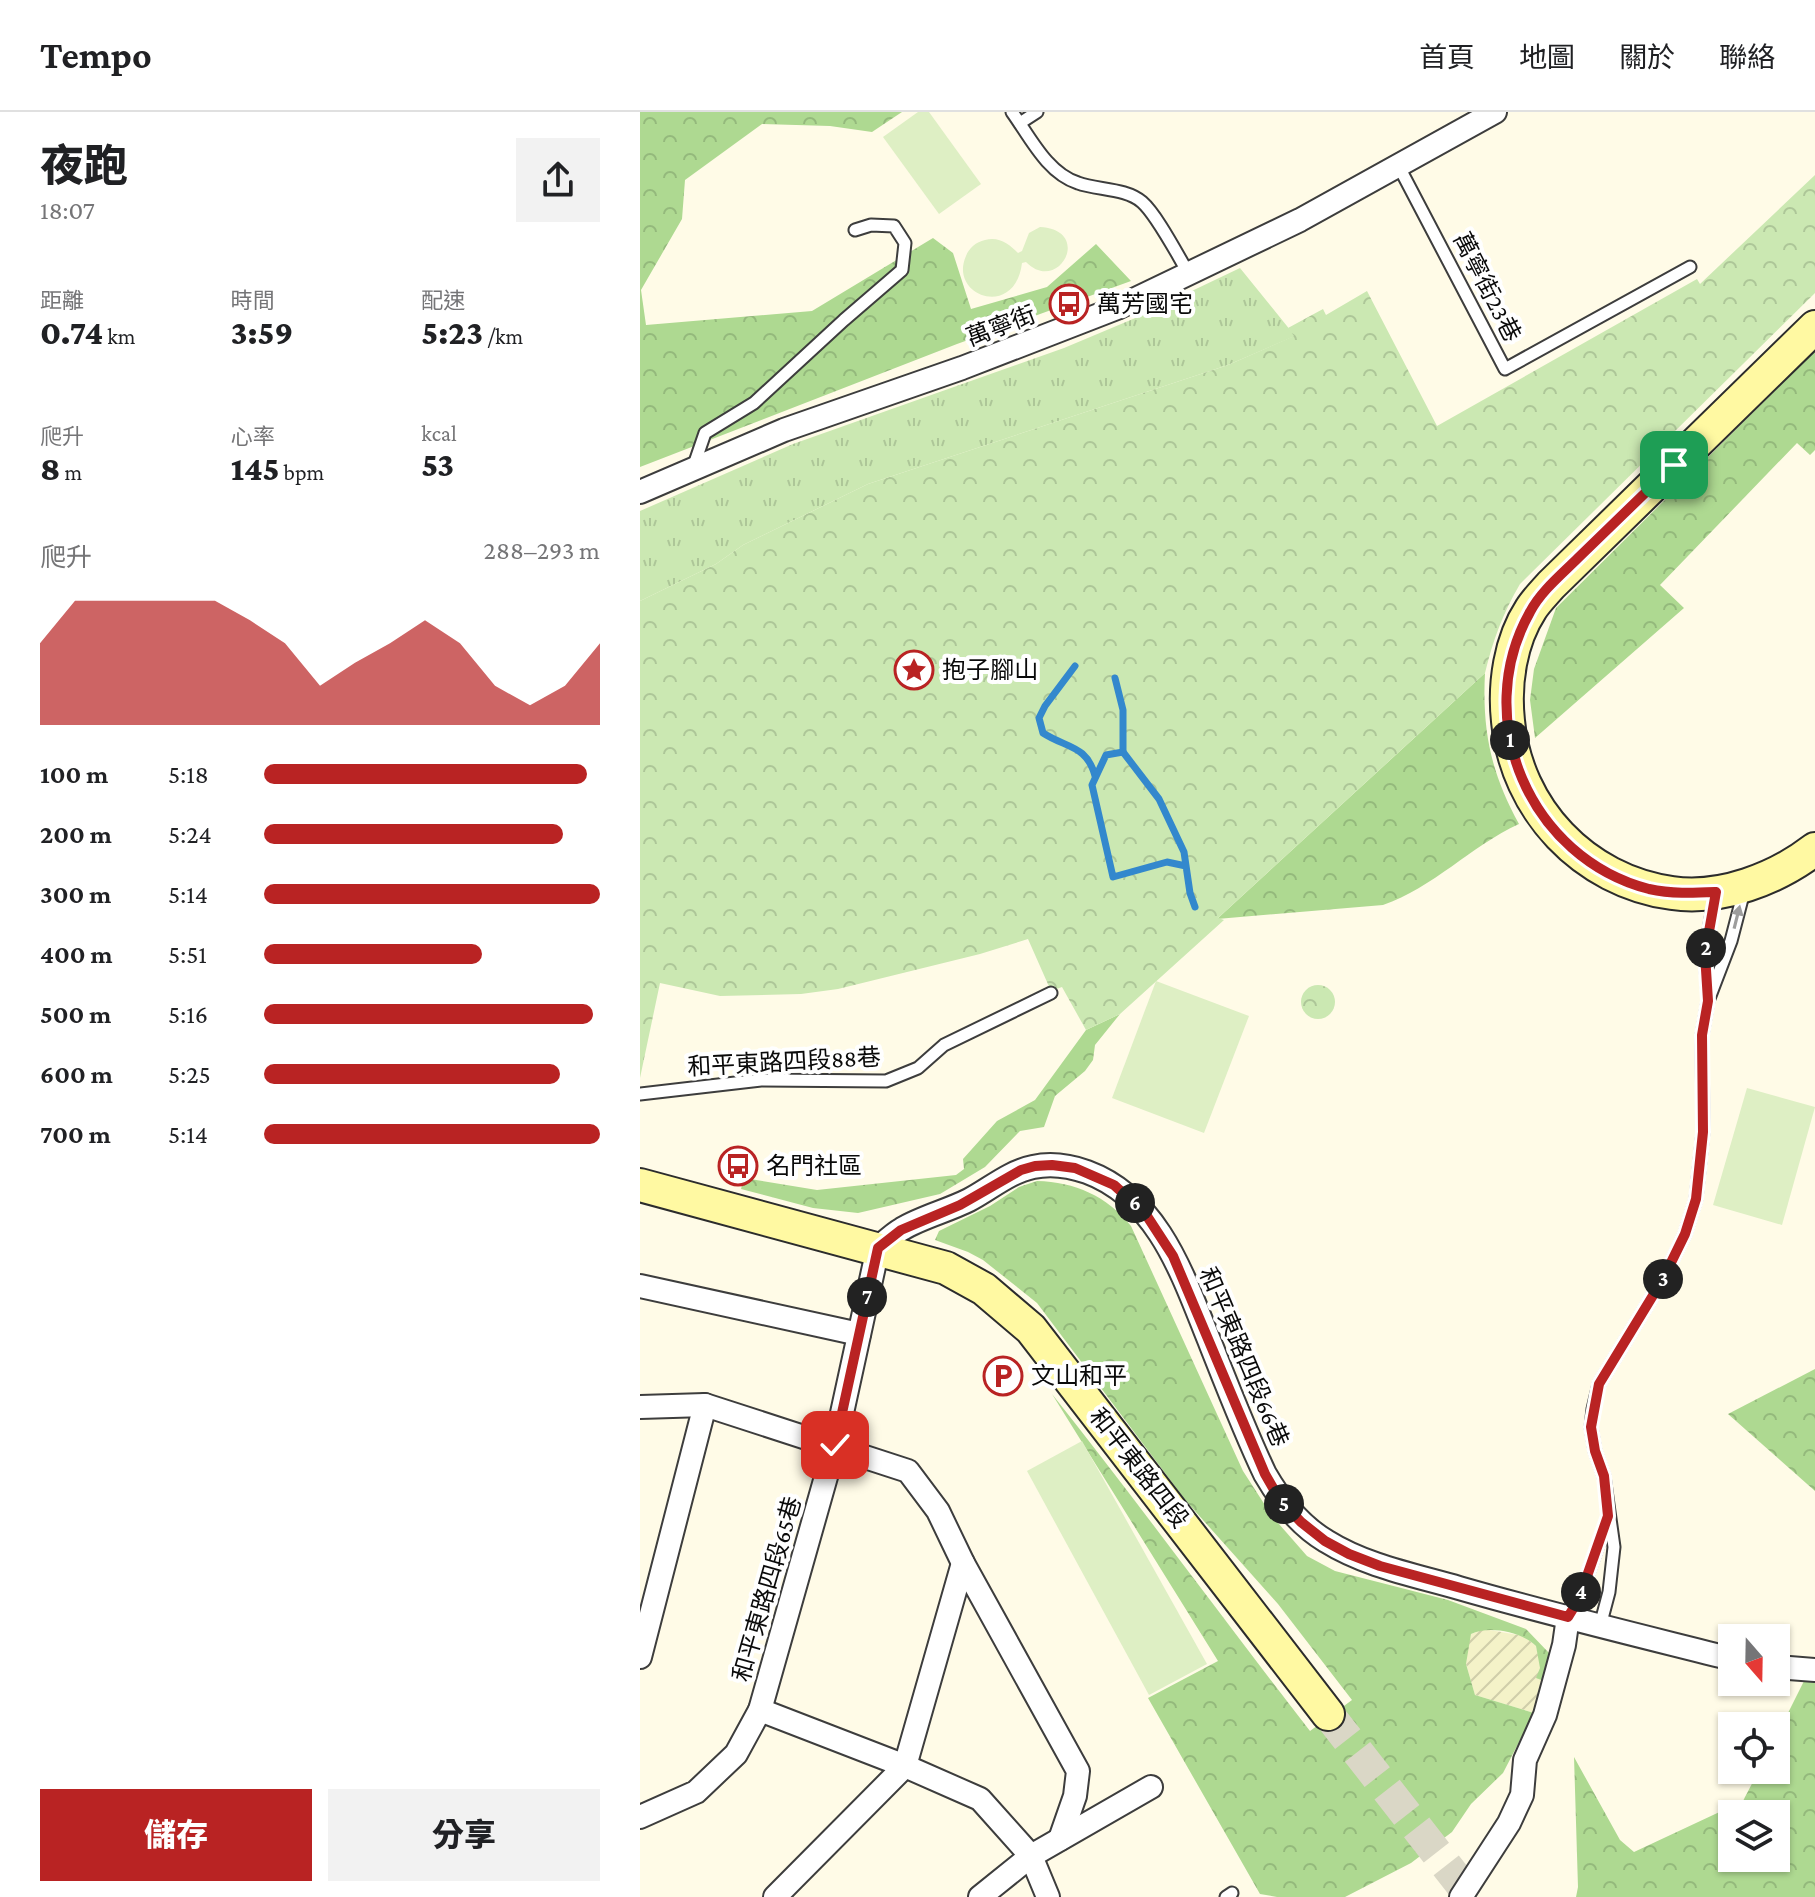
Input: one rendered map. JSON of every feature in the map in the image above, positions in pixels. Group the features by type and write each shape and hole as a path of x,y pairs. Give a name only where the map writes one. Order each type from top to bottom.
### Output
{"main road":[{"path":"1815,327 1551,585 1531,610 1517,640 1509,670 1506,702 1516,765 1528,794 1546,823 1567,844 1592,862 1646,888 1674,893 1730,889 1780,871 1815,849"},
{"name":"和平東路四段","path":"640,1185 946,1268 984,1289 1031,1329 1328,1714"}],"street":[{"name":"萬寧街","path":"640,492 784,430 1048,336 1190,275 1300,220 1495,112"},
{"name":"和平東路四段66巷","path":"878,1248 901,1230 960,1205 1021,1170 1035,1166 1075,1168 1114,1185 1145,1213 1173,1256 1265,1474 1280,1500 1325,1541 1380,1566 1718,1656"},
{"name":"和平東路四段65巷","path":"640,1817 696,1792 736,1754 760,1710 835,1445 878,1248"},
{"path":"640,1286 859,1334"},
{"path":"640,1657 705,1405"},
{"path":"640,1407 705,1405 908,1471 938,1511 963,1563 1078,1771 1075,1796 1060,1839"},
{"path":"775,1897 905,1766 963,1563"},
{"path":"1461,1897 1509,1823 1522,1795 1525,1760 1545,1715 1564,1645 1568,1617"},
{"path":"1790,1668 1815,1670"},
{"name":"和平東路四段65巷","path":"760,1710 905,1766 980,1799 1031,1856 1048,1897"},
{"path":"980,1897 1031,1856 1151,1787"}],"lane":[{"path":"1012,112 1048,162 1063,177 1134,197 1145,205 1190,275"},
{"path":"1020,123 1037,112"},
{"name":"萬寧街23巷","path":"1398,165 1505,369 1690,267"},
{"path":"693,469 705,433 754,403 902,270 905,243 894,226 871,225 855,230"},
{"path":"1708,1001 1705,954 1730,889"},
{"path":"1600,1626 1609,1592 1614,1547 1604,1476 1591,1427 1593,1409 1599,1384 1680,1246 1696,1199 1703,1132 1702,1035 1708,1001 1731,941 1730,889"},
{"name":"和平東路四段88巷","path":"640,1094 761,1080 886,1081 918,1068 944,1045 1051,993"},
{"path":"1568,1617 1579,1599 1608,1516"}],"shaded area":[{"path":"1484,1629 1524,1636 1536,1646 1544,1681 1534,1713 1475,1695 1466,1664 1467,1649 1471,1634"}],"green space":[{"path":"640,112 902,112 872,132 830,126 762,124 685,180 682,219 641,290 646,325 812,311 933,238 953,253 971,309 1047,287 1096,244 1131,281 957,344 640,467"},
{"path":"918,112 929,112 981,184 939,214 883,137"},
{"path":"1815,175 1815,293 1520,584 1499,627 1485,673 1218,918 1224,920 1120,1014 1086,1030 1062,987 1051,991 1028,939 838,989 801,994 720,996 660,983 640,1078 640,601 716,564 743,545 868,484 1228,365 1294,336 1288,328 1323,309 1326,315 1367,291 1437,426 1697,279 1700,284"},
{"path":"1040,227 1056,231 1065,238 1068,248 1059,266 1049,271 1022,263 1017,281 1008,292 996,296 985,296 974,291 966,282 963,270 966,256 976,244 990,239 999,240 1018,253 1022,251 1029,233"},
{"path":"1240,268 1295,336 1228,365 868,484 743,545 716,564 640,601 640,511 793,444 1064,348"},
{"path":"1815,351 1815,450 1810,455 1797,443 1660,585 1684,608 1535,738 1530,700 1534,669 1556,608"},
{"path":"1485,673 1485,714 1490,751 1501,787 1519,824 1419,888 1383,905 1217,919"},
{"path":"1156,981 1249,1016 1204,1133 1112,1098"},
{"path":"1318,985 1330,990 1335,1002 1330,1014 1318,1019 1306,1014 1301,1002 1306,990"},
{"path":"1120,1014 1095,1045 1093,1060 1085,1071 1055,1096 1044,1127 1020,1131 985,1167 940,1194 858,1213 813,1208 741,1189 744,1178 817,1190 956,1175 964,1169 963,1159 997,1121 1035,1100 1086,1030"},
{"path":"1747,1088 1815,1107 1782,1225 1713,1205"},
{"path":"1037,1181 1064,1184 1089,1193 1112,1206 1131,1226 1243,1471 1272,1516 1307,1556 1335,1571 1448,1600 1526,1629 1550,1654 1544,1681 1536,1678 1540,1668 1536,1646 1530,1641 1496,1630 1471,1634 1466,1664 1475,1695 1534,1713 1503,1773 1471,1804 1452,1832 1411,1863 1345,1897 1260,1894 1148,1698 1218,1661 1052,1394 1310,1731 1352,1700 1278,1604 1186,1501 1037,1303 983,1260 935,1240 939,1231 990,1206 1019,1187"},
{"path":"1815,1369 1815,1491 1728,1414"},
{"path":"1082,1441 1207,1664 1149,1695 1027,1471"},
{"path":"1805,1679 1815,1680 1815,1897 1576,1897 1574,1757 1620,1840 1634,1852 1718,1813 1718,1872 1790,1872 1790,1800 1744,1800 1752,1784 1790,1784 1788,1712"}],"waterway":[{"path":"1075,666 1039,718 1043,733 1075,748 1087,758 1095,776"},
{"path":"1115,678 1123,710 1123,752"},
{"path":"1186,866 1167,862 1113,877 1092,785 1106,755 1123,752 1159,799 1184,852 1195,907"}],"tunnel":[{"path":"1328,1714 1471,1897"}],"place":[{"name":"萬芳國宅","path":"1069,304"},
{"name":"抱子腳山","path":"914,670"},
{"name":"名門社區","path":"738,1166"},
{"name":"文山和平","path":"1003,1376"}],"route":[{"path":"835,1445 878,1248 901,1230 960,1205 1021,1170 1052,1165 1075,1168 1114,1185 1145,1213 1160,1233 1187,1286 1254,1452 1280,1500 1301,1522 1325,1541 1380,1566 1568,1617 1579,1599 1608,1516 1604,1476 1591,1427 1599,1384 1663,1279 1685,1234 1696,1199 1703,1132 1702,1035 1708,1001 1705,954 1716,892 1687,894 1646,888 1592,862 1567,844 1546,823 1528,794 1516,765 1506,702 1509,670 1517,640 1531,610 1551,585 1674,465"}]}
